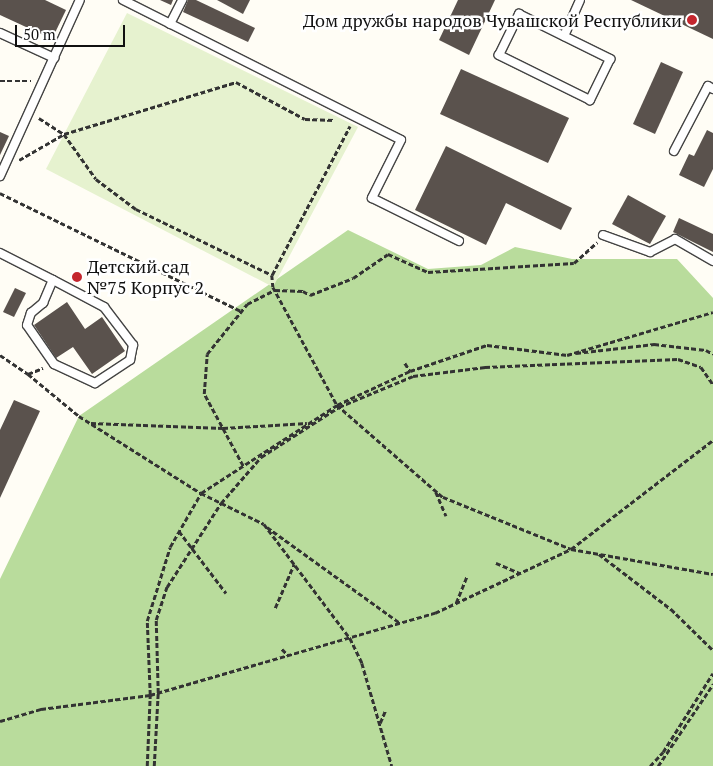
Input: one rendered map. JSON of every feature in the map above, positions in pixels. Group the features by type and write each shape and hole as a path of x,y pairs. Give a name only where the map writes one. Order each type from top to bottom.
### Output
{"lane":[{"path":"2,172 80,0"},
{"path":"123,0 401,140 372,198 459,241"},
{"path":"170,24 182,0"},
{"path":"564,36 580,0"},
{"path":"519,14 564,36 610,59 590,100 499,55 519,14"},
{"path":"0,33 54,58"},
{"path":"674,151 708,86 713,89"},
{"path":"603,235 650,252 675,239 713,261"},
{"path":"0,253 53,280 104,307 133,345 130,360 95,383 54,364 27,325 31,313 43,303 53,280"}],"path":[{"path":"0,81 44,80"},
{"path":"2,172 64,134 236,82 305,119 336,120"},
{"path":"29,112 64,134 96,179 136,209 272,275"},
{"path":"344,122 351,124 272,275 275,290 338,406 443,497 570,549 713,574"},
{"path":"0,193 241,311"},
{"path":"243,466 204,394 207,354 246,304 275,290 303,291 310,296 353,278 388,254 428,272 574,264 603,235"},
{"path":"567,355 713,312"},
{"path":"147,766 150,695 147,621 170,547 202,493 338,406 410,371 487,345 567,355 654,344 706,350 713,354"},
{"path":"0,355 28,374 90,423 202,493 264,524 401,623"},
{"path":"154,766 158,692 156,620 167,587 221,503 260,457 338,406 413,376 485,367 678,359 701,367 713,384"},
{"path":"405,363 410,371"},
{"path":"28,374 54,364"},
{"path":"90,423 223,428 309,423"},
{"path":"0,720 41,710 150,695 435,613 570,549 713,440"},
{"path":"436,491 446,516"},
{"path":"264,524 350,638 362,663 392,766"},
{"path":"179,531 226,593"},
{"path":"598,554 671,609 713,650"},
{"path":"496,563 520,573"},
{"path":"276,608 294,564"},
{"path":"456,604 467,576"},
{"path":"282,649 288,656"},
{"path":"650,766 662,752 713,673"},
{"path":"658,766 713,684"},
{"path":"380,725 385,711"}],"green space":[{"path":"127,13 358,127 273,287 46,169"},
{"path":"348,230 428,269 481,265 515,247 572,259 677,259 713,298 713,766 0,766 0,579 79,416"}],"building":[{"path":"0,0 45,0 66,10 52,39 0,15"},
{"path":"160,0 173,0 171,5"},
{"path":"188,0 196,0 255,28 248,42 183,12"},
{"path":"217,0 250,0 243,14"},
{"path":"458,0 495,0 469,55 439,40"},
{"name":"Дом дружбы народов Чувашской Республики","path":"631,0 713,0 713,39"},
{"path":"661,62 683,72 655,134 633,124"},
{"path":"461,69 569,118 548,163 440,114"},
{"path":"707,130 713,133 713,169 704,187 679,175 689,154 694,156"},
{"path":"0,132 9,136 0,155"},
{"path":"446,146 572,208 561,230 506,203 486,245 415,210"},
{"path":"628,195 666,216 650,244 612,224"},
{"path":"679,218 713,234 713,252 673,232"},
{"path":"15,288 26,293 14,317 3,312"},
{"path":"67,302 85,329 102,317 125,351 92,374 73,347 56,358 34,325"},
{"path":"14,400 40,411 0,498 0,430"}],"place":[{"name":"Дом дружбы народов Чувашской Республики","path":"692,20"},
{"name":"Детский сад №75 Корпус 2","path":"77,277"}]}
